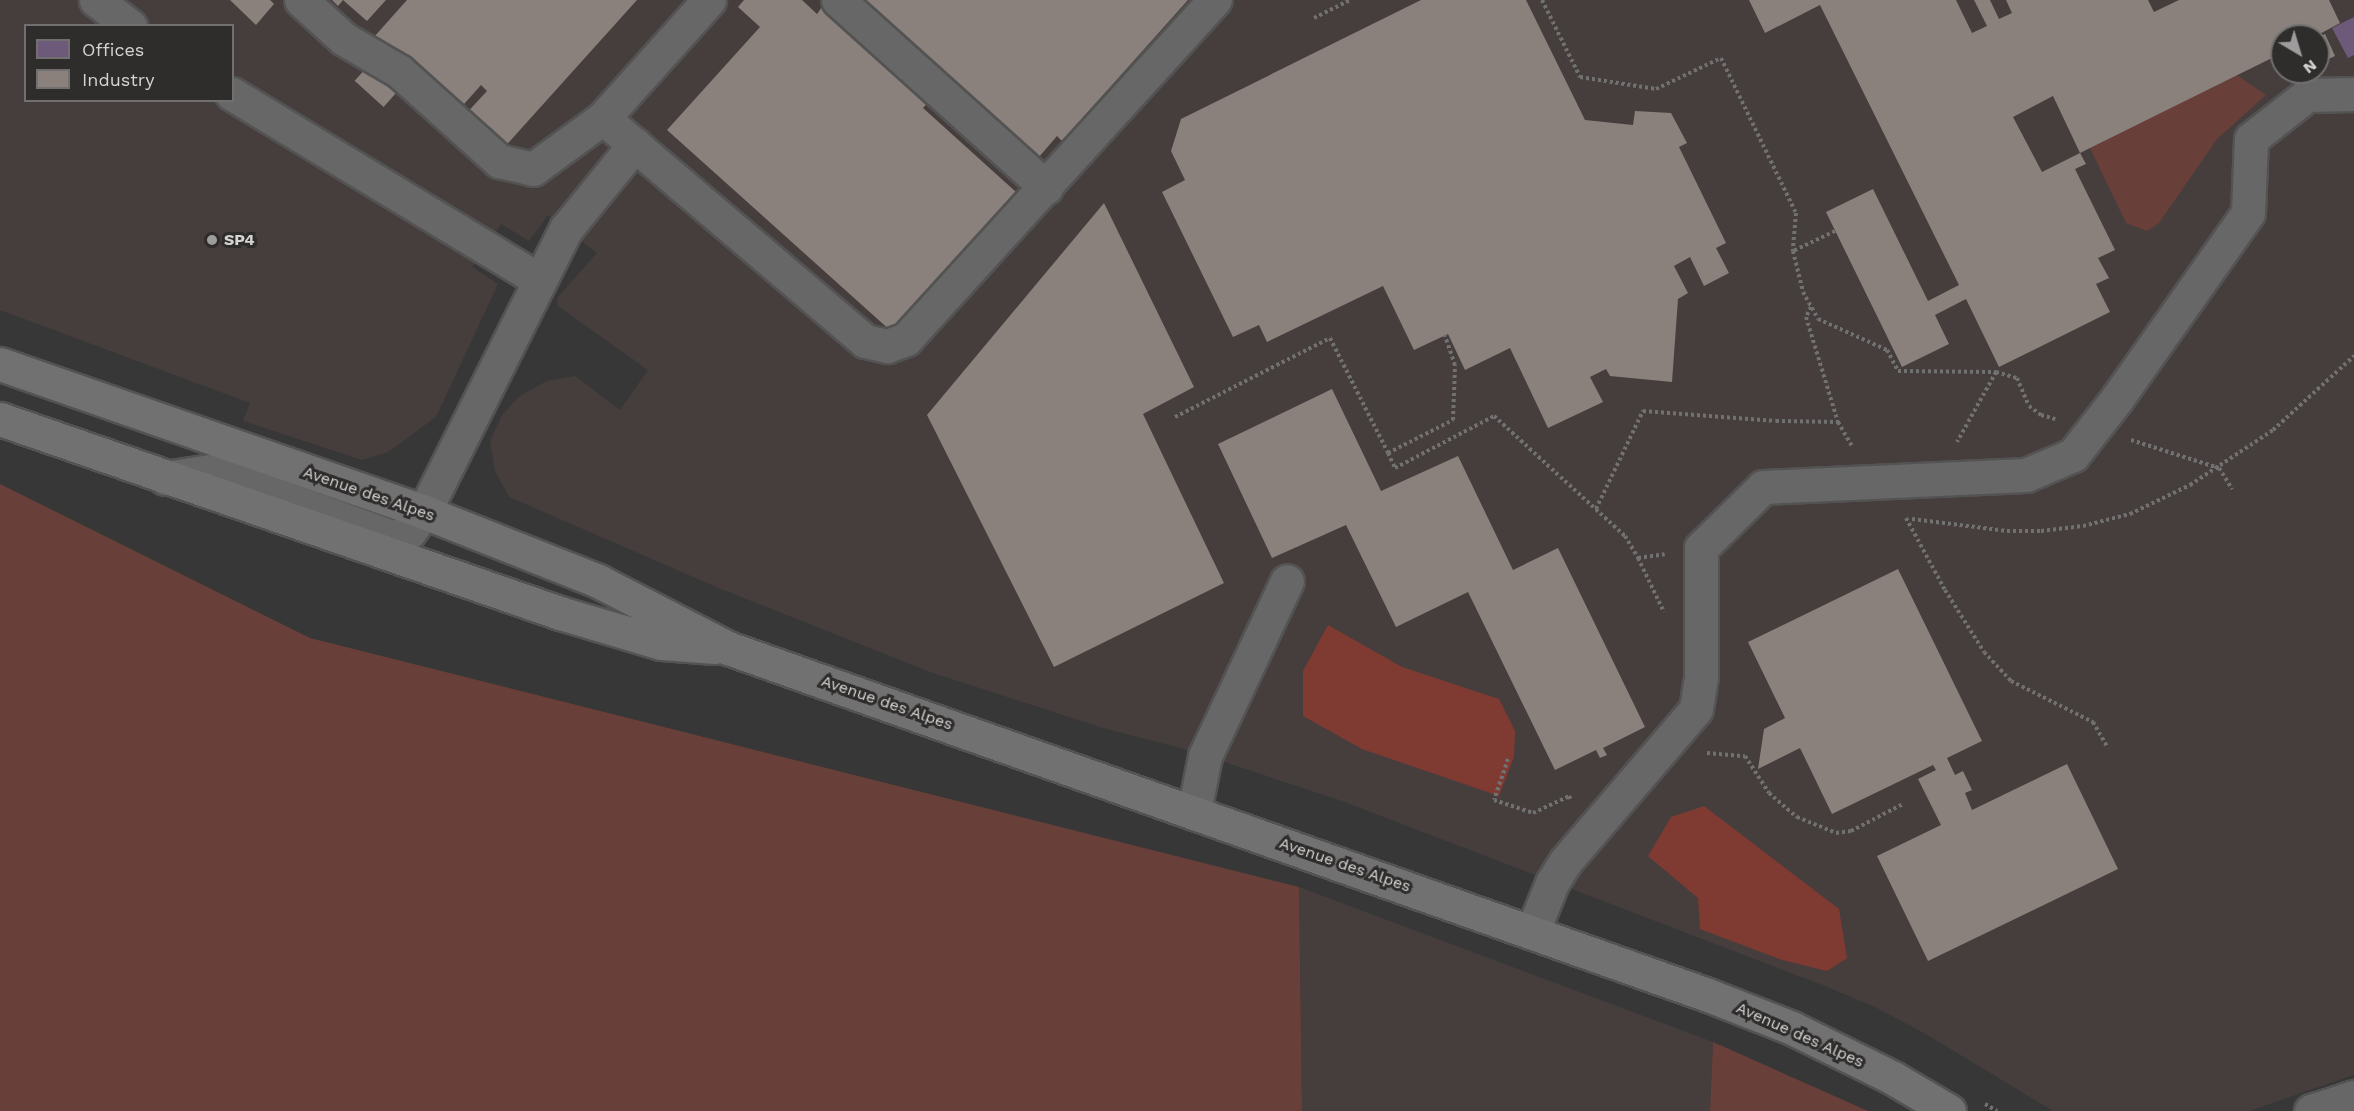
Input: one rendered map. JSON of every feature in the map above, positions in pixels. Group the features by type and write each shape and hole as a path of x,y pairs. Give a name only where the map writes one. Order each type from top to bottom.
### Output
{"main road":[{"name":"Avenue des Alpes","path":"0,364 424,512 598,581 728,648 1533,930 1791,1028 1893,1078 1949,1111"},
{"name":"Avenue des Alpes","path":"0,419 484,588 661,643 728,648"}],"lane":[{"path":"96,0 127,24"},
{"path":"301,0 344,39 399,70 499,160 532,169 603,118 709,0"},
{"path":"838,0 1046,187"},
{"path":"603,118 865,341 887,346 906,339 1215,0"},
{"path":"1533,930 1552,883 1565,862 1696,709 1701,676 1701,548 1763,487 2026,475 2073,455 2116,400 2248,213 2251,139 2307,95 2354,94"},
{"path":"234,95 539,280"},
{"path":"165,477 210,471 392,537 409,532 424,512 566,229 635,144"},
{"path":"1194,812 1205,756 1287,581"},
{"path":"2312,1111 2354,1097"}],"path":[{"path":"1314,18 1350,0"},
{"path":"1542,0 1580,77 1656,89 1721,58 1796,213 1793,251 1799,279 1818,319 1887,351 1898,371 1996,372 1936,480"},
{"path":"1793,251 1835,231"},
{"path":"1811,307 1806,317 1838,422"},
{"path":"1175,417 1330,338 1388,453 1453,420 1455,365 1445,336"},
{"path":"1596,509 1642,411 1776,421"},
{"path":"1906,518 1945,590 1984,652 2011,681 2093,722 2108,748"},
{"path":"1638,558 1668,621"},
{"path":"1697,704 1708,755 1745,756 1769,793 1797,817 1836,832 1851,831 1904,804"}],"shaded area":[{"path":"0,0 2354,0 2354,1075 2249,1111 2053,1111 1924,1033 1875,1007 1820,984 1342,801 1188,750 1103,728 933,673 721,589 509,497 495,471 490,441 502,415 521,395 547,381 575,376 620,410 648,370 558,306 557,298 597,253 548,215 529,241 501,224 472,267 498,284 436,417 388,452 362,460 243,421 250,403 0,310"},
{"path":"2237,75 2266,95 2217,139 2159,223 2147,231 2126,223 2090,148"},
{"path":"0,484 310,638 1299,887 1302,1111 0,1111"},
{"path":"1328,625 1402,667 1499,699 1515,731 1514,757 1499,796 1362,749 1303,716 1303,671"},
{"path":"1704,806 1839,909 1847,958 1827,971 1782,960 1700,929 1698,898 1648,856 1671,817"},
{"path":"1299,887 1713,1042 1710,1111 1302,1111"},
{"path":"1713,1042 1868,1111 1710,1111"}],"building: Offices":[{"path":"2354,17 2354,55 2348,58 2332,28"}],"building: Industry":[{"path":"230,0 270,0 274,4 256,25"},
{"path":"332,0 343,0 338,6"},
{"path":"343,0 386,0 367,21"},
{"path":"407,0 637,0 501,151 463,117 487,91 481,85 457,112 374,37"},
{"path":"744,0 802,0 817,14 824,4 931,99 923,108 1016,192 892,332 667,130 760,27 738,7"},
{"path":"863,0 1188,0 1062,141 1057,136 1039,157"},
{"path":"1421,0 1526,0 1585,120 1633,125 1635,111 1671,113 1687,143 1679,147 1726,243 1716,248 1729,273 1704,286 1690,257 1674,266 1688,293 1678,299 1672,382 1610,376 1606,369 1590,377 1603,402 1548,428 1510,348 1465,370 1448,334 1414,350 1383,286 1267,342 1259,325 1233,337 1162,192 1185,180 1171,151 1181,119"},
{"path":"1749,0 1956,0 1972,33 1987,26 1974,0 1990,0 1999,19 2012,13 2006,0 2148,0 2154,12 2179,0 2329,0 2340,23 2330,28 2330,24 2270,24 2270,59 2080,153 2086,164 2075,169 2115,250 2098,258 2109,278 2096,284 2110,312 1999,367 1966,299 1935,315 1949,344 1902,367 1826,212 1873,189 1928,301 1959,285 1820,5 1765,33","holes":["2053,96 2080,153 2042,172 2013,117"]},
{"path":"2330,45 2335,56 2330,58"},
{"path":"368,66 397,92 384,107 355,81"},
{"path":"1104,203 1194,387 1143,414 1224,583 1054,667 927,415"},
{"path":"1332,389 1381,491 1458,456 1513,570 1558,548 1645,727 1603,748 1607,755 1600,758 1596,750 1555,770 1468,592 1396,627 1346,525 1272,558 1218,444"},
{"path":"1898,569 1982,741 1947,758 1955,775 1963,771 1972,790 1965,793 1972,810 2067,764 2118,869 1928,961 1877,856 1941,825 1918,779 1936,770 1933,765 1832,814 1800,748 1758,769 1764,729 1785,718 1748,642"}],"place":[{"name":"SP4","path":"212,240"}]}
